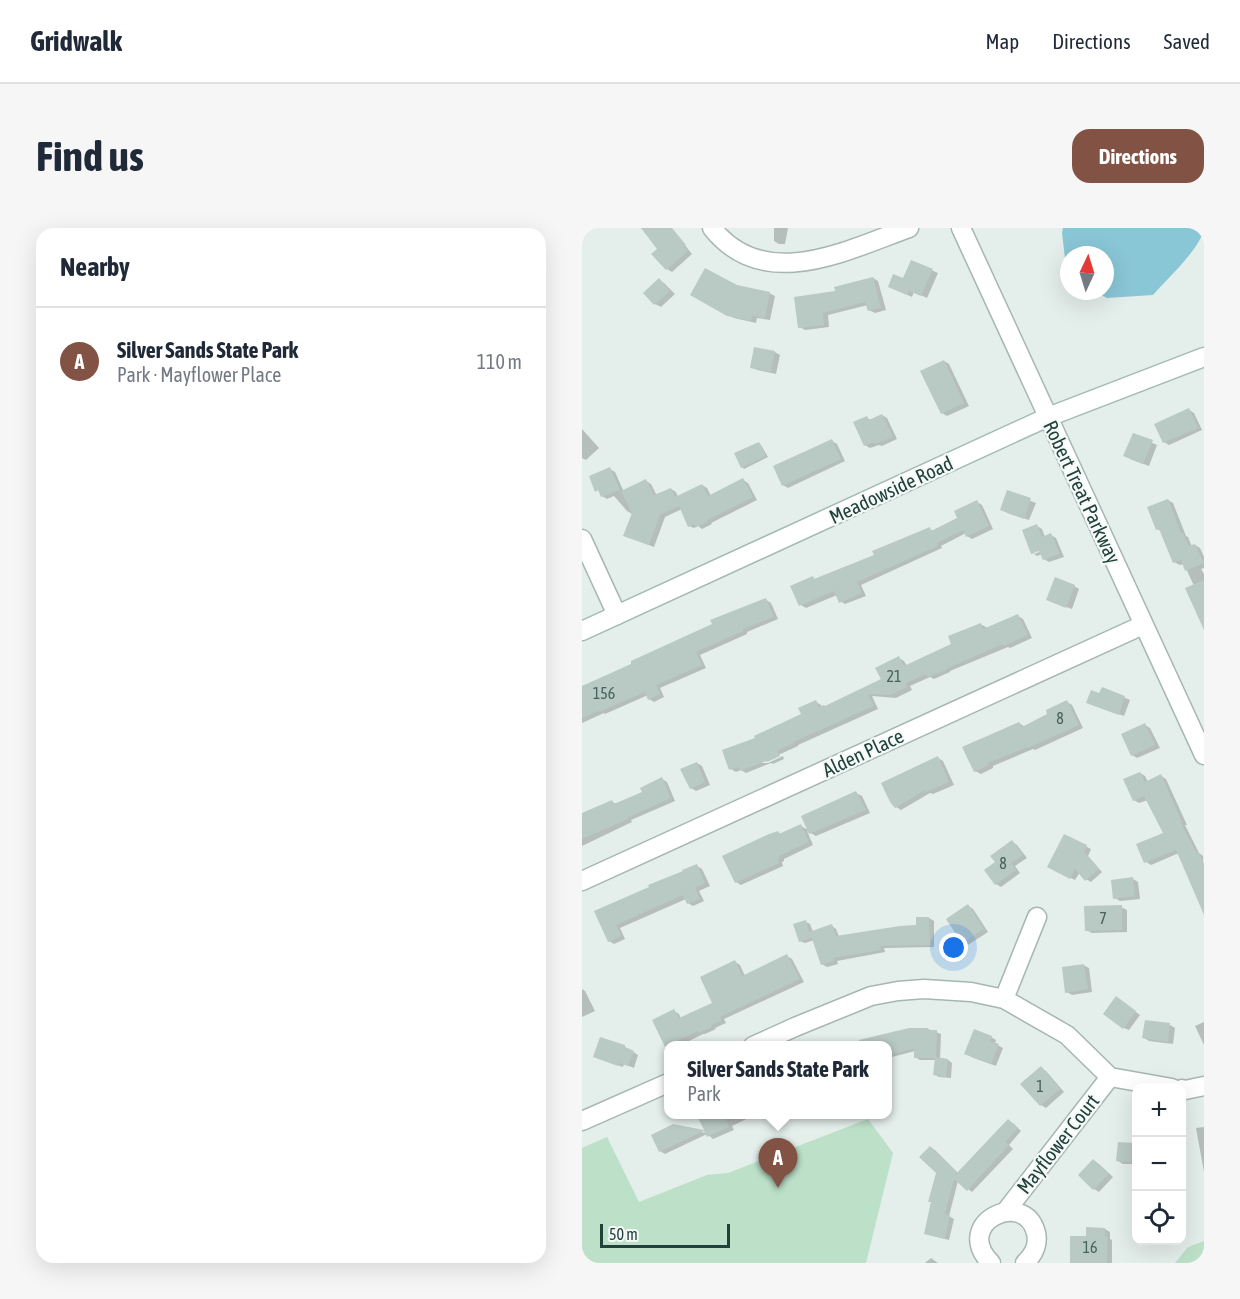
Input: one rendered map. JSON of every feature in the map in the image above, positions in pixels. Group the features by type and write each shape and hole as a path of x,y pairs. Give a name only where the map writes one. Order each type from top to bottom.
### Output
{"street":[{"path":"712,228 724,241 741,253 780,264 815,260 909,228"},
{"name":"Robert Treat Parkway","path":"961,228 1204,756"},
{"name":"Meadowside Road","path":"582,632 1048,417 1204,357"},
{"path":"582,540 617,615"},
{"name":"Alden Place","path":"582,881 1143,625"},
{"path":"1004,999 1038,917"},
{"path":"764,1041 871,996 898,991 971,992 1004,999 1067,1035 1110,1077 1144,1083"},
{"name":"Mayflower Court","path":"1006,1211 1110,1077"},
{"path":"582,1121 664,1085"},
{"path":"1186,1088 1204,1086"},
{"name":"Mayflower Court","path":"991,1263 981,1249 980,1232 990,1218 1006,1211 1023,1215 1035,1230 1036,1248 1025,1263"}],"green space":[{"path":"868,1119 893,1153 866,1263 582,1263 582,1148 607,1137 639,1202 707,1175 728,1173"},
{"path":"1204,1241 1204,1263 1175,1263 1188,1247"}],"water":[{"path":"1063,228 1204,228 1202,236 1190,254 1153,295 1114,298 1114,246 1064,246"}],"building":[{"path":"641,228 672,228 688,251 666,270 651,254 657,249"},
{"path":"911,260 933,269 921,296 909,291 907,295 888,287 893,274 903,278"},
{"path":"705,268 737,285 770,292 765,318 752,316 751,321 727,316 690,295"},
{"path":"873,277 881,308 868,311 865,302 823,313 824,325 798,328 794,297 835,291 834,287"},
{"path":"659,278 670,291 654,305 643,293"},
{"path":"754,347 775,351 771,372 750,368"},
{"path":"944,360 964,403 941,414 920,371"},
{"path":"1189,408 1198,428 1163,443 1154,424"},
{"path":"882,414 893,437 864,446 853,422 867,416 869,420"},
{"path":"1133,433 1153,440 1143,464 1123,456"},
{"path":"832,439 841,459 782,486 773,466"},
{"path":"759,442 766,456 741,468 734,453"},
{"path":"610,467 620,490 601,497 598,490 595,492 589,476"},
{"path":"743,478 753,497 707,520 708,522 696,527 694,524 688,527 679,506 660,515 649,545 623,536 632,513 621,491 646,479 654,495 671,488 675,497 702,484 708,496"},
{"path":"1007,490 1031,498 1024,519 1000,510"},
{"path":"1168,499 1181,533 1189,546 1195,544 1204,563 1185,571 1181,560 1173,563 1147,507"},
{"path":"977,500 989,526 966,537 963,530 937,543 938,546 857,582 862,593 839,603 834,591 799,606 790,586 874,555 872,551 930,527 931,531 957,518 954,511"},
{"path":"1037,524 1042,537 1051,533 1060,554 1043,560 1039,551 1031,554 1022,530"},
{"path":"1055,577 1075,585 1066,608 1046,600"},
{"path":"1204,580 1204,630 1185,588"},
{"path":"766,598 774,617 696,652 702,665 656,685 660,694 648,700 645,692 582,718 582,686 712,624 710,620"},
{"path":"1018,614 1028,635 928,677 926,674 906,683 907,687 890,695 868,694 874,706 793,742 777,751 780,756 767,762 740,771 738,767 729,770 722,750 755,738 754,736 801,714 798,708 816,700 819,707 825,706 881,679 875,668 899,656 904,666 951,644 948,636 981,623 983,629"},
{"path":"1102,687 1125,696 1119,715 1086,703 1091,690 1099,693"},
{"path":"1067,700 1079,725 988,763 989,765 974,772 962,747 1019,722 1022,727 1047,714 1046,710"},
{"path":"1145,723 1155,745 1131,756 1121,734"},
{"path":"938,756 949,782 926,792 925,790 895,808 881,783"},
{"path":"697,762 705,782 690,789 680,769"},
{"path":"1140,772 1145,782 1161,774 1181,823 1204,864 1204,915 1176,850 1144,863 1136,844 1163,833 1144,796 1133,801 1123,779"},
{"path":"662,777 671,798 582,839 582,813 612,800 614,804 642,792 640,788"},
{"path":"856,791 866,810 809,834 801,816"},
{"path":"801,824 809,842 779,856 779,863 735,883 722,856 769,834 778,831 779,834"},
{"path":"1064,834 1087,845 1084,852 1099,869 1085,881 1075,869 1070,879 1047,867"},
{"path":"1012,840 1023,855 1011,863 1016,870 995,885 984,870 995,862 990,856"},
{"path":"697,864 705,883 695,888 700,899 687,904 683,895 616,925 621,936 608,942 594,911"},
{"path":"1133,877 1135,896 1113,899 1111,880"},
{"path":"968,904 984,929 962,943 946,919"},
{"path":"1122,905 1122,930 1085,931 1084,906"},
{"path":"916,917 929,917 930,945 880,946 881,950 833,958 834,961 821,965 811,936 799,942 793,924 806,920 809,932 832,924 836,936 916,925"},
{"path":"787,954 800,979 720,1017 722,1021 711,1025 712,1027 677,1041 664,1041 664,1045 652,1020 674,1009 679,1018 712,1003 700,977 735,960 742,976"},
{"path":"1084,964 1088,989 1065,993 1062,967"},
{"path":"1116,996 1136,1011 1123,1029 1103,1014"},
{"path":"1145,1020 1170,1023 1168,1042 1142,1038"},
{"path":"909,1028 937,1030 936,1057 948,1059 946,1077 933,1075 935,1058 914,1058 914,1049 892,1054 892,1041 859,1040"},
{"path":"974,1029 992,1036 990,1041 999,1044 991,1064 964,1054"},
{"path":"600,1037 625,1045 634,1051 628,1066 619,1063 618,1066 593,1057"},
{"path":"1041,1066 1060,1089 1040,1106 1020,1084"},
{"path":"698,1119 726,1119 729,1127 707,1137 704,1131 659,1152 651,1135 673,1124 704,1130"},
{"path":"1008,1119 1018,1128 1005,1142 1009,1145 967,1191 954,1179 945,1214 950,1215 945,1239 924,1234 931,1202 928,1202 936,1173 919,1157 930,1146 956,1171 955,1175"},
{"path":"1118,1142 1132,1143 1132,1163 1116,1161"},
{"path":"1093,1159 1109,1174 1093,1190 1078,1175"},
{"path":"1086,1227 1105,1228 1107,1263 1070,1263 1070,1236 1086,1236"}],"place":[{"name":"Silver Sands State Park","path":"778,1188"}]}
